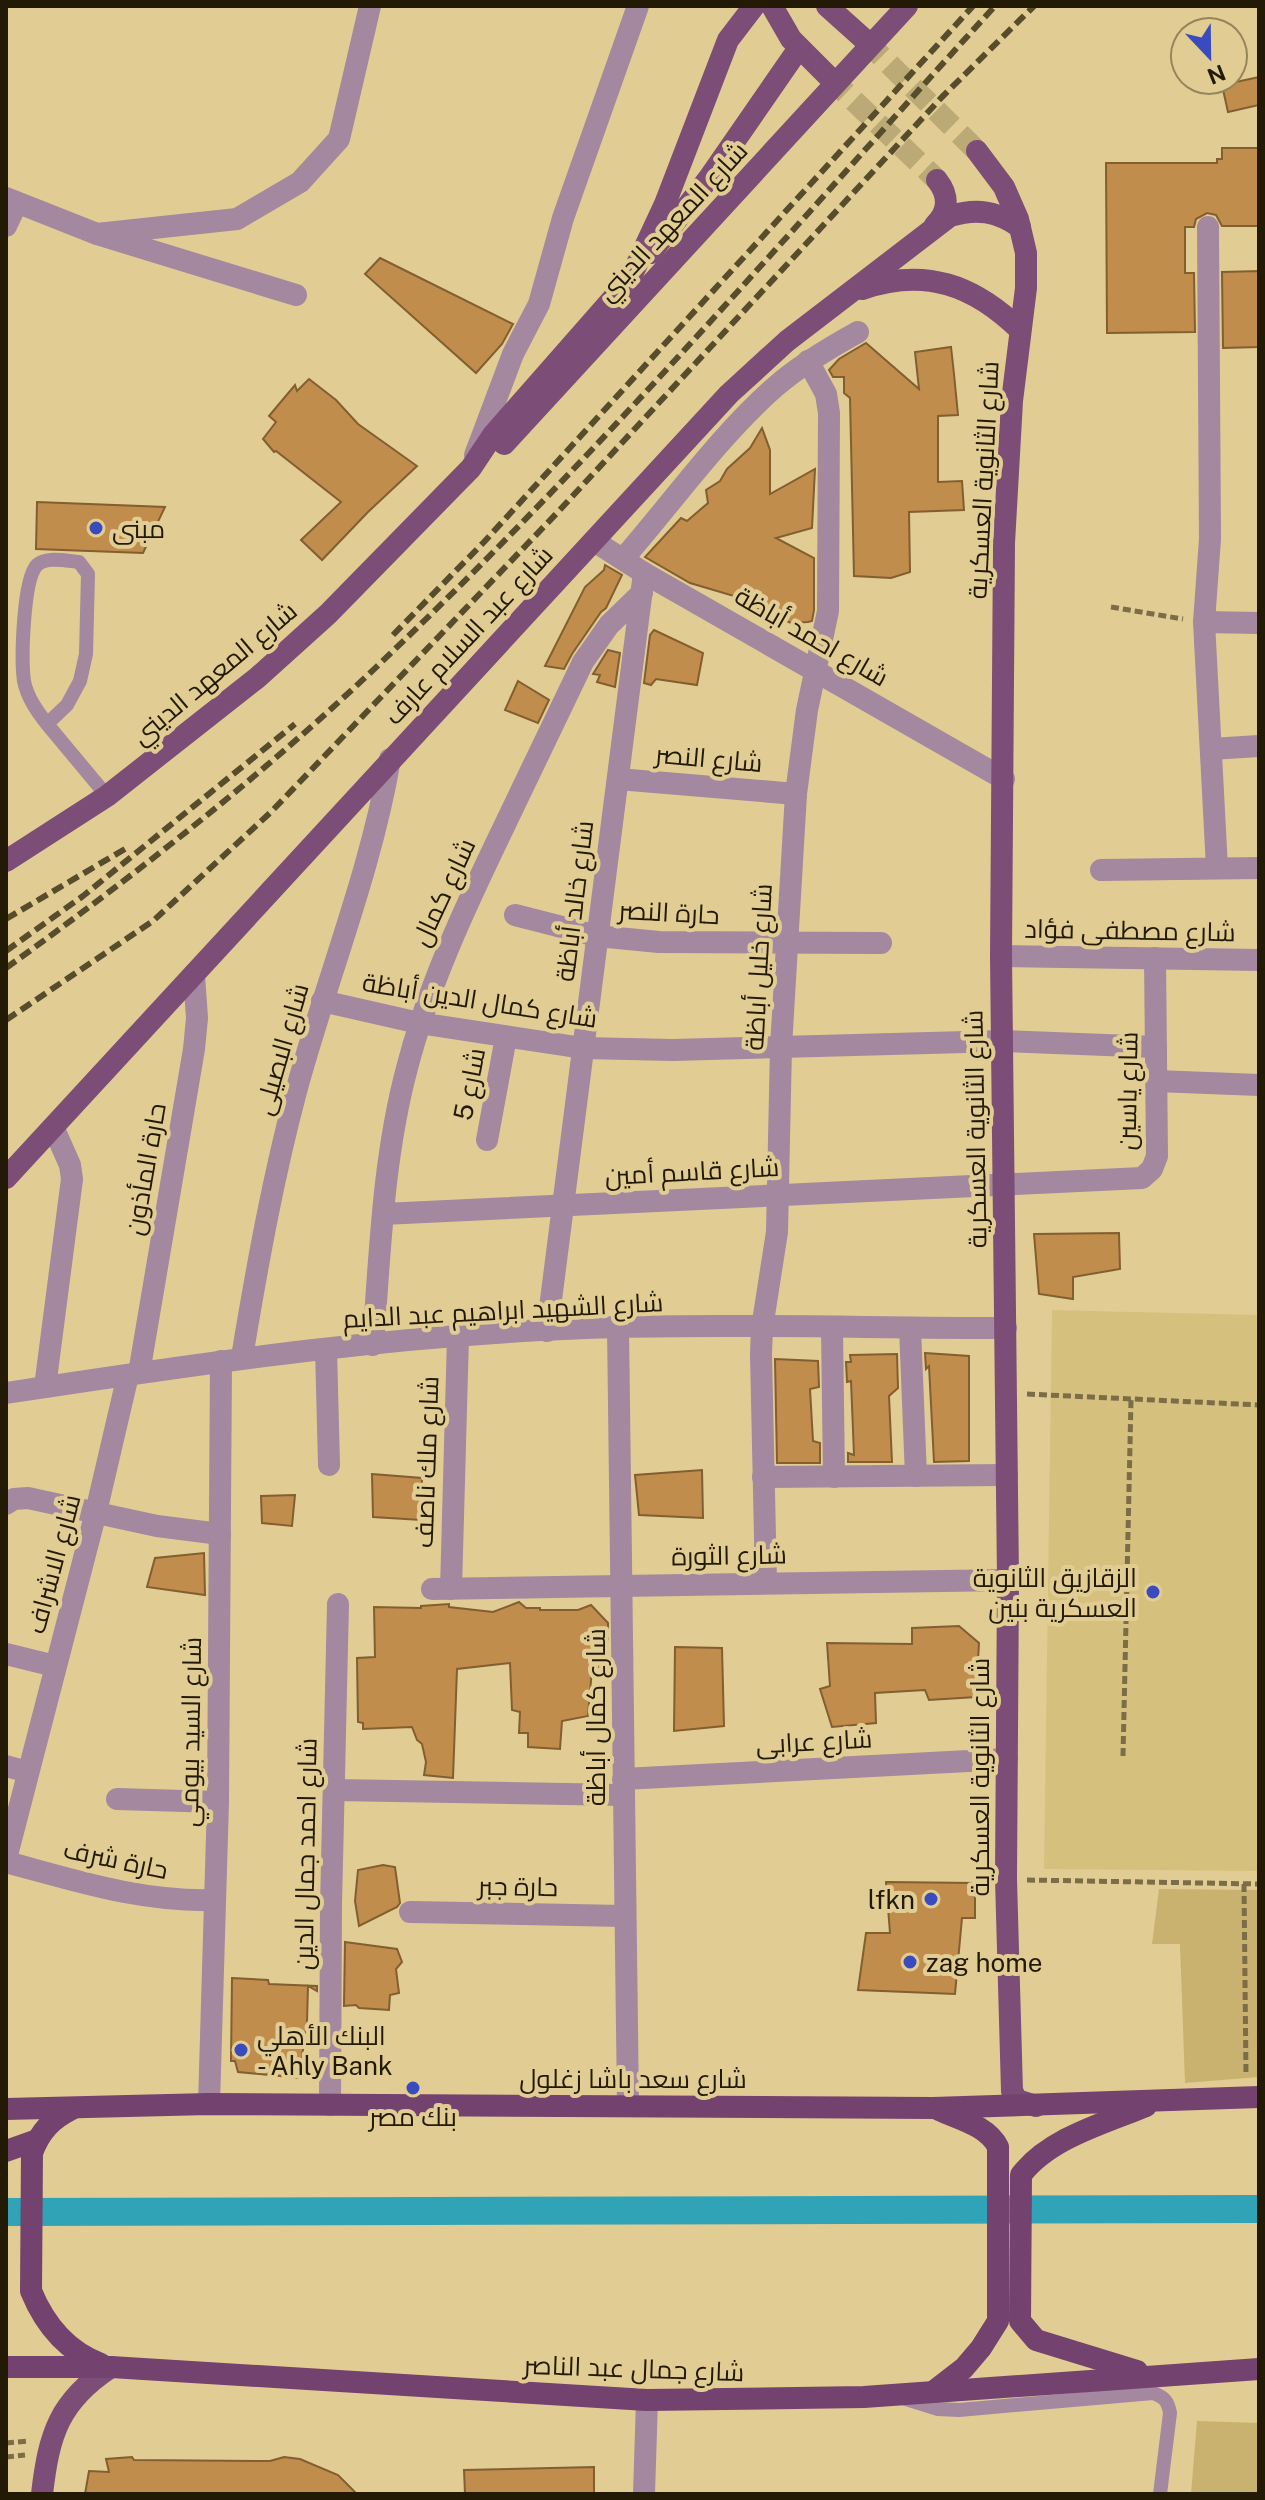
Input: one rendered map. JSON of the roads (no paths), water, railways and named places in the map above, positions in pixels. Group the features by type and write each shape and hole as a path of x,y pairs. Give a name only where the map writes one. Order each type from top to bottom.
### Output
{"highway":[{"name":"شارع سعد باشا زغلول","path":"6,2109 209,2104 933,2108 1252,2097"},
{"path":"933,2392 964,2368 1009,2321 1021,2175 1042,2154 1080,2134 1160,2101"},
{"path":"73,2108 53,2121 34,2146 31,2291 53,2331 89,2359 111,2367"},
{"path":"933,2108 993,2137 998,2147 1009,2321"},
{"path":"6,2151 34,2146"},
{"path":"1009,2321 1048,2345 1149,2375"},
{"name":"شارع جمال عبد الناصر","path":"6,2367 111,2367 647,2400 898,2396 1259,2369"}],"main road":[{"name":"شارع المعهد الديني","path":"471,468 493,435 630,279 665,204 724,50 739,23 754,6"},
{"path":"772,6 782,27 830,78"},
{"name":"شارع المعهد الديني","path":"6,861 107,796 257,678 328,614 471,468 504,444 524,423 907,6"},
{"path":"837,9 866,41"},
{"path":"630,279 690,204 799,48"},
{"name":"شارع الثانوية العسكرية","path":"977,151 1004,187 1020,227 1026,253 1026,288 1012,401 1004,529 1001,956 1008,1580 1006,1879 1012,2091 1017,2100 1036,2106"},
{"path":"934,226 946,204 943,187 937,180"},
{"name":"شارع عبد السلام عارف","path":"6,1178 729,394 787,341 934,226 959,214 986,211 1004,216 1020,227"},
{"path":"850,293 880,283 911,279 942,282 971,292 998,308 1020,330"},
{"path":"42,2494 50,2440 61,2415 74,2396 111,2367"}],"street":[{"path":"97,234 237,219 300,182 339,139 370,6"},
{"path":"471,468 513,354 539,304 563,218 638,6"},
{"path":"6,226 11,200 97,234 296,295"},
{"path":"1208,227 1210,539 1204,622 1217,868"},
{"path":"623,559 746,415 808,361 858,332"},
{"name":"شارع خليل أباظة","path":"766,1583 762,1328 777,1232 781,1047 796,794 807,710 828,611 829,413 826,394 808,361"},
{"name":"شارع احمد أباظة","path":"594,541 623,559 643,583 816,671 1004,779"},
{"name":"شارع خالد أباظة","path":"547,1331 643,583"},
{"name":"شارع كمال","path":"373,1345 383,1214 395,1119 419,1023 458,922 583,662 643,583"},
{"path":"1204,622 1259,623"},
{"path":"1211,749 1259,746"},
{"name":"شارع البصيلى","path":"231,1359 257,1267 275,1178 322,1001 379,819 390,759"},
{"name":"شارع النصر","path":"618,779 796,794"},
{"path":"1101,870 1259,868"},
{"name":"حارة النصر","path":"515,915 597,936 659,942 881,943"},
{"name":"شارع مصطفى فؤاد","path":"1001,956 1259,960"},
{"name":"شارع ياسين","path":"1004,1185 1142,1178 1152,1169 1157,1156 1155,958"},
{"name":"حارة المأذون","path":"133,1374 194,1049 197,1018 194,975"},
{"name":"شارع كمال الدين أباظة","path":"322,1001 419,1023 583,1048 673,1050 1003,1041 1156,1047"},
{"name":"شارع 5","path":"487,1140 506,1037"},
{"path":"1156,1081 1259,1085"},
{"path":"45,1387 72,1179 70,1165 54,1129"},
{"name":"شارع قاسم أمين","path":"383,1214 1004,1185"},
{"name":"شارع الشهيد ابراهيم عبد الدايم","path":"6,1393 231,1359 547,1331 618,1327 1006,1328"},
{"name":"شارع كمال أباظة","path":"618,1327 628,2105"},
{"path":"832,1328 834,1477"},
{"path":"910,1328 916,1476"},
{"name":"شارع ملك ناصف","path":"442,1589 458,1337"},
{"path":"326,1349 329,1465"},
{"name":"شارع السيد بيومي","path":"209,2104 218,1802 220,1534 231,1359"},
{"name":"شارع الاشراف","path":"6,1860 133,1374"},
{"path":"763,1477 1007,1475"},
{"path":"7,1503 28,1498 168,1528 220,1534"},
{"name":"شارع الثورة","path":"442,1589 1008,1580"},
{"name":"شارع احمد جمال الدين","path":"330,2105 338,1604"},
{"path":"6,1654 55,1666"},
{"name":"شارع عرابى","path":"335,1790 623,1787 1007,1759"},
{"path":"6,1766 28,1772"},
{"path":"117,1799 218,1802"},
{"name":"حارة شرف","path":"6,1860 120,1893 183,1901 215,1900"},
{"name":"حارة جبر","path":"410,1912 624,1916"},
{"path":"644,2494 647,2400"}],"lane":[{"path":"47,724 67,705 80,681 86,654 88,574 79,562 46,560 38,565 28,584 24,681 33,704 47,724 107,796"},
{"path":"898,2396 917,2404 959,2410 1153,2393 1162,2396 1169,2404 1170,2413 1160,2494"}],"waterway":[{"path":"6,2212 1259,2209"}],"tunnel":[{"path":"866,41 977,151"},
{"path":"830,78 937,180"}],"railway":[{"path":"393,635 484,542 973,6"},
{"path":"6,968 205,817 301,736 393,651 472,574 624,415 995,6"},
{"path":"6,1020 153,921 271,812 556,514 942,97 1034,6"},
{"path":"6,951 83,896 295,724"},
{"path":"6,919 130,846"}],"place":[{"name":"مبنى","path":"96,528"},
{"name":"الزقازيق الثانوية العسكرية بنين","path":"1153,1592"},
{"name":"lfkn","path":"931,1899"},
{"name":"zag home","path":"910,1962"},
{"name":"البنك الأهلي - Ahly Bank","path":"241,2050"},
{"name":"بنك مصر","path":"413,2088"}]}
